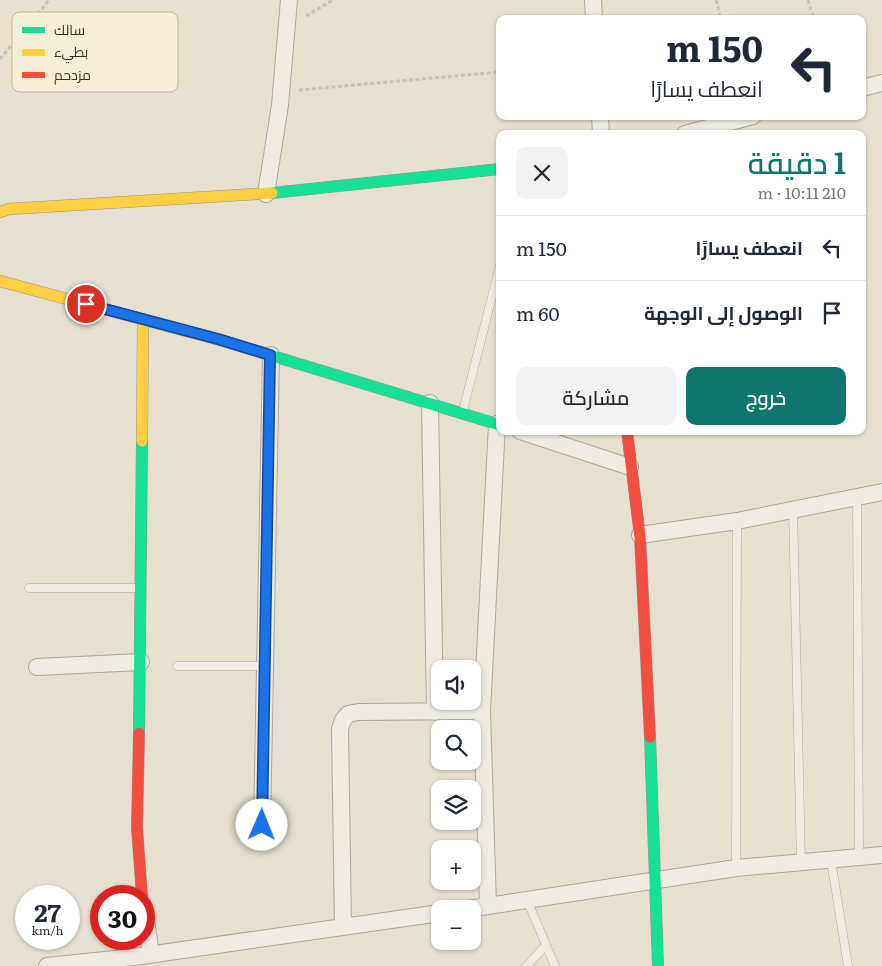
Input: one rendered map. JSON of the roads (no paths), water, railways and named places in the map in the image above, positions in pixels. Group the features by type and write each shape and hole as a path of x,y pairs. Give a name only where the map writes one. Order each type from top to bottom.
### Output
{"street":[{"path":"266,194 281,92 289,0"},
{"path":"593,0 594,15"},
{"path":"866,87 882,83"},
{"path":"700,130 738,120"},
{"path":"0,212 9,209 266,194 496,169"},
{"path":"0,281 270,355 496,423"},
{"path":"141,885 137,828 142,588 142,319"},
{"path":"262,825 270,355"},
{"path":"430,403 435,712"},
{"path":"488,906 482,711 498,435"},
{"path":"532,435 630,467"},
{"path":"627,435 640,536 648,674 653,881 658,966"},
{"path":"640,536 737,521 793,508 882,492"},
{"path":"37,667 140,662"},
{"path":"343,927 340,729 343,720 348,714 358,712 482,711"},
{"path":"481,907 736,868 882,855"},
{"path":"47,966 135,962 151,954 431,914"},
{"path":"150,950 151,954"}],"lane":[{"path":"462,413 496,281"},
{"path":"857,497 859,856"},
{"path":"793,508 801,862"},
{"path":"736,868 737,521"},
{"path":"29,588 142,588"},
{"path":"177,666 266,666"},
{"path":"831,860 848,966"},
{"path":"527,900 555,966"},
{"path":"527,966 546,946"}]}
